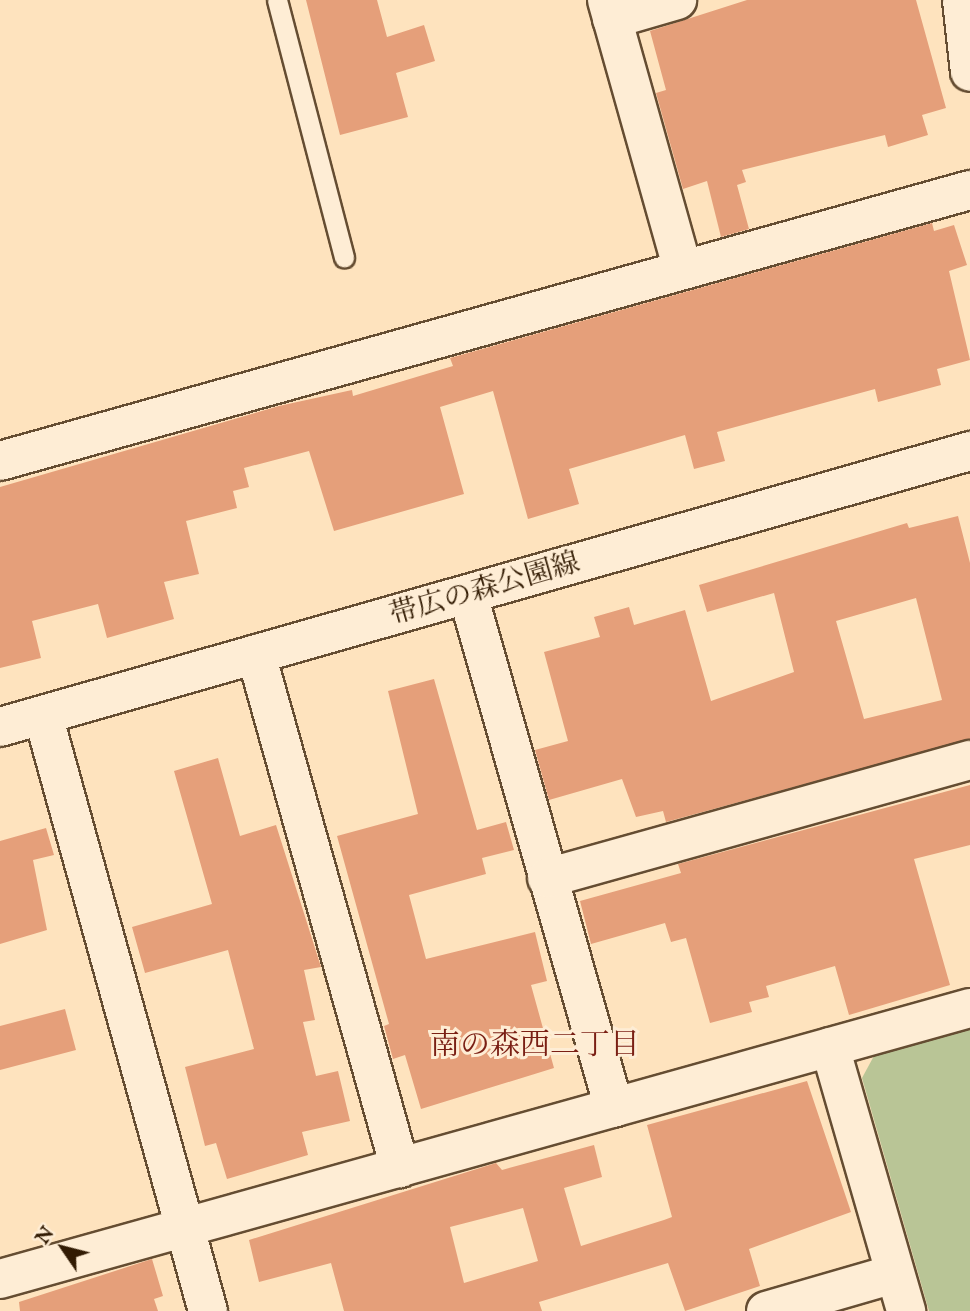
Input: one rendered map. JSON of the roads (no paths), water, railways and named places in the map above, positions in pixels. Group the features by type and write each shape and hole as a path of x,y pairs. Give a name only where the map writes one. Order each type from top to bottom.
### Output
{"street":[{"path":"677,0 610,9 682,267"},
{"path":"961,0 970,72"},
{"path":"0,461 682,267 970,190"},
{"name":"帯広の森公園線","path":"0,727 970,451"},
{"path":"468,595 614,1108"},
{"path":"256,654 400,1168"},
{"path":"43,715 208,1311"},
{"path":"547,878 970,760"},
{"path":"0,1279 970,1008"},
{"path":"830,1047 905,1311"},
{"path":"766,1311 894,1274"}],"lane":[{"path":"277,0 344,257"}],"district":[{"name":"南の森西二丁目","path":"535,1046"}]}
